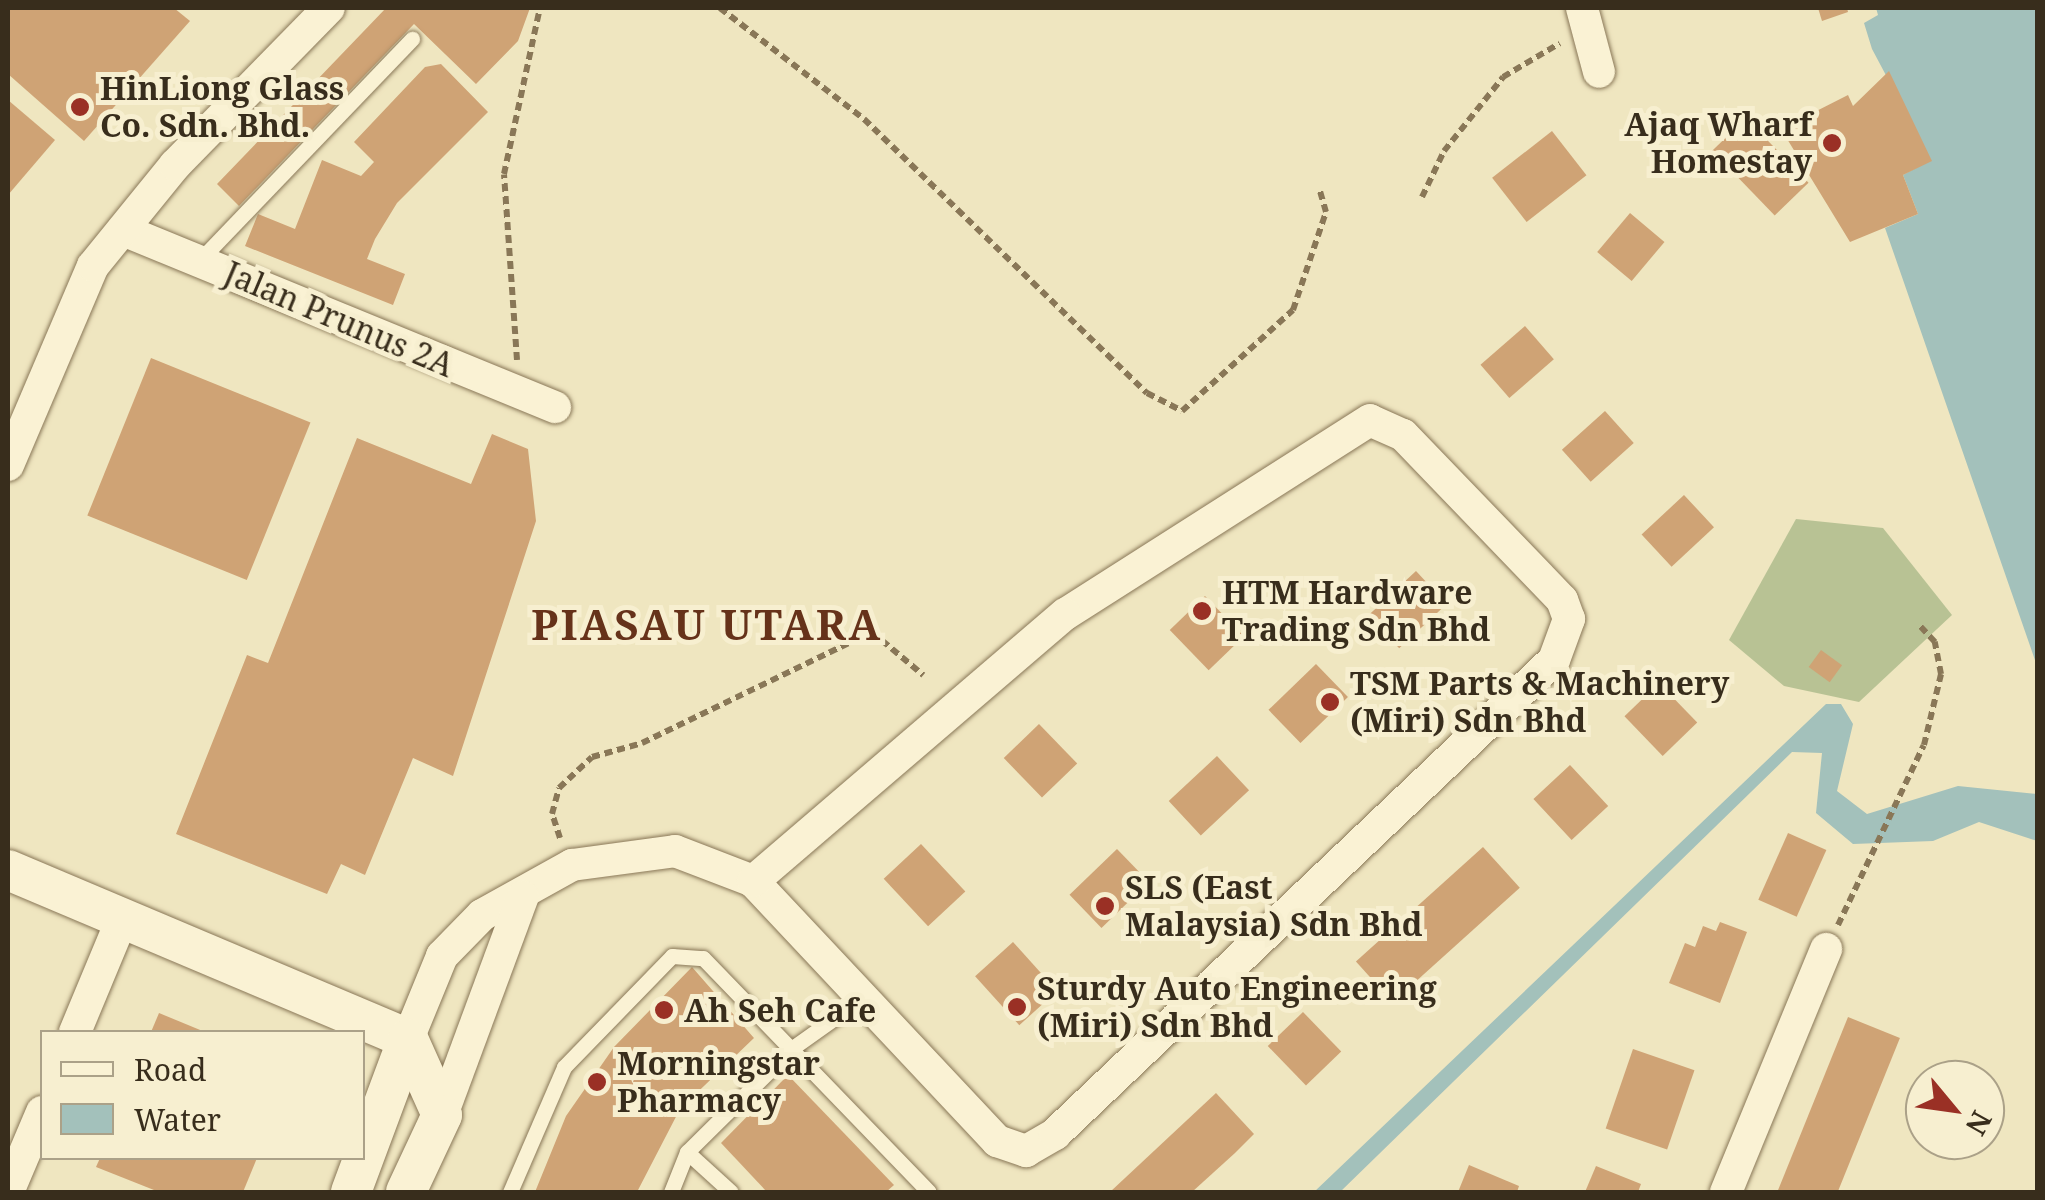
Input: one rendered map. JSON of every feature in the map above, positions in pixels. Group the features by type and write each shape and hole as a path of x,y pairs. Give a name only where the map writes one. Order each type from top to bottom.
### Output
{"street":[{"path":"8,465 93,266 329,8"},
{"path":"1585,17 1599,72"},
{"name":"Jalan Prunus 2A","path":"123,230 555,407"},
{"path":"365,1154 408,1039 460,931 572,865 675,851 753,882 860,1000 997,1141 1012,1150 1041,1144 1554,660 1568,634 1562,600 1404,435 1370,420 1065,614 753,882"},
{"path":"8,870 408,1039 442,1115"},
{"path":"406,1192 442,1115 523,896"},
{"path":"77,1030 122,919"},
{"path":"1726,1192 1826,948"},
{"path":"8,1192 40,1117"},
{"path":"351,1192 363,1160"}],"lane":[{"path":"199,261 412,39"},
{"path":"510,1192 564,1067 672,956 703,958 928,1192"},
{"path":"670,1192 687,1152 790,1049 860,1000"},
{"path":"687,1152 731,1192"}],"path":[{"path":"515,391 519,327 504,174 540,8"},
{"path":"720,8 864,119 1147,393 1182,411 1293,310 1326,212 1320,191"},
{"path":"1422,196 1444,151 1503,77 1585,17"},
{"path":"1826,948 1924,745 1941,674 1935,642 1918,624"},
{"path":"572,865 552,814 565,776 592,757 642,743 872,632 922,676"}],"green space":[{"path":"1796,519 1883,528 1952,615 1859,702 1784,686 1729,640"}],"water":[{"path":"1876,8 2037,8 2037,666 1885,228 1918,214 1903,175 1931,160 1872,49 1864,23 1878,15"},
{"path":"1826,704 1841,704 1853,724 1837,791 1867,814 1958,786 2037,794 2037,841 1979,822 1933,841 1853,844 1816,813 1822,753 1792,752 1340,1192 1314,1192"}],"building":[{"name":"HinLiong Glass Co. Sdn. Bhd.","path":"8,8 174,8 190,21 84,141 8,74"},
{"path":"386,8 530,8 518,41 476,84 414,24 239,206 217,184"},
{"path":"1818,8 1847,8 1848,12 1822,21"},
{"path":"441,64 488,112 397,203 375,239 367,259 405,274 393,305 245,246 258,214 295,229 322,160 361,176 374,162 354,142 425,67"},
{"path":"1889,71 1932,161 1903,175 1918,214 1850,242 1781,129 1848,95 1853,106"},
{"path":"8,100 55,140 8,195"},
{"path":"1746,118 1809,183 1775,215 1712,151"},
{"path":"1552,131 1586,175 1527,222 1492,178"},
{"path":"1630,213 1664,242 1632,281 1597,252"},
{"path":"1525,326 1554,359 1509,398 1480,365"},
{"path":"151,358 310,422 247,580 87,516"},
{"path":"1605,411 1634,443 1591,482 1562,450"},
{"path":"492,434 528,449 536,521 453,776 413,758 365,875 341,864 327,894 176,834 247,655 268,663 357,438 471,484"},
{"path":"1684,495 1714,527 1672,567 1642,535"},
{"path":"1416,571 1447,604 1399,648 1368,615"},
{"path":"1205,596 1244,636 1209,670 1170,630"},
{"path":"1821,650 1842,665 1830,682 1809,667"},
{"path":"1316,664 1348,697 1300,743 1269,710"},
{"path":"1659,683 1697,723 1663,756 1624,716"},
{"path":"1039,724 1077,764 1042,798 1004,758"},
{"path":"1217,756 1249,790 1201,835 1169,801"},
{"path":"1570,765 1608,806 1572,840 1533,799"},
{"path":"1788,833 1826,850 1797,917 1758,900"},
{"path":"921,844 965,892 928,926 884,879"},
{"path":"1483,847 1520,888 1393,1002 1356,961"},
{"path":"1117,849 1149,882 1101,928 1070,895"},
{"path":"1720,922 1747,932 1720,1003 1669,983 1685,943 1695,947 1703,926 1716,931"},
{"path":"1013,942 1057,991 1019,1025 975,976"},
{"path":"692,967 754,1038 680,1109 637,1192 535,1192 566,1116 614,1047"},
{"path":"1303,1012 1341,1052 1306,1086 1268,1046"},
{"path":"159,1013 200,1030 152,1030"},
{"path":"1848,1017 1900,1038 1838,1192 1778,1191"},
{"path":"1633,1049 1694,1070 1667,1150 1606,1128"},
{"path":"788,1075 894,1185 886,1192 767,1192 721,1143"},
{"path":"1216,1093 1254,1134 1235,1153 1192,1192 1110,1192"},
{"path":"99,1160 256,1160 243,1192 159,1192 96,1167"},
{"path":"1469,1165 1519,1186 1517,1192 1458,1192"},
{"path":"1596,1166 1641,1184 1638,1192 1585,1192"}],"place":[{"name":"HinLiong Glass Co. Sdn. Bhd.","path":"80,107"},
{"name":"Ajaq Wharf Homestay","path":"1832,143"},
{"name":"HTM Hardware Trading Sdn Bhd","path":"1202,611"},
{"name":"TSM Parts & Machinery (Miri) Sdn Bhd","path":"1330,702"},
{"name":"SLS (East Malaysia) Sdn Bhd","path":"1105,906"},
{"name":"Sturdy Auto Engineering (Miri) Sdn Bhd","path":"1017,1007"},
{"name":"Ah Seh Cafe","path":"664,1010"},
{"name":"Morningstar Pharmacy","path":"597,1082"}],"district":[{"name":"PIASAU UTARA","path":"707,624"}]}
